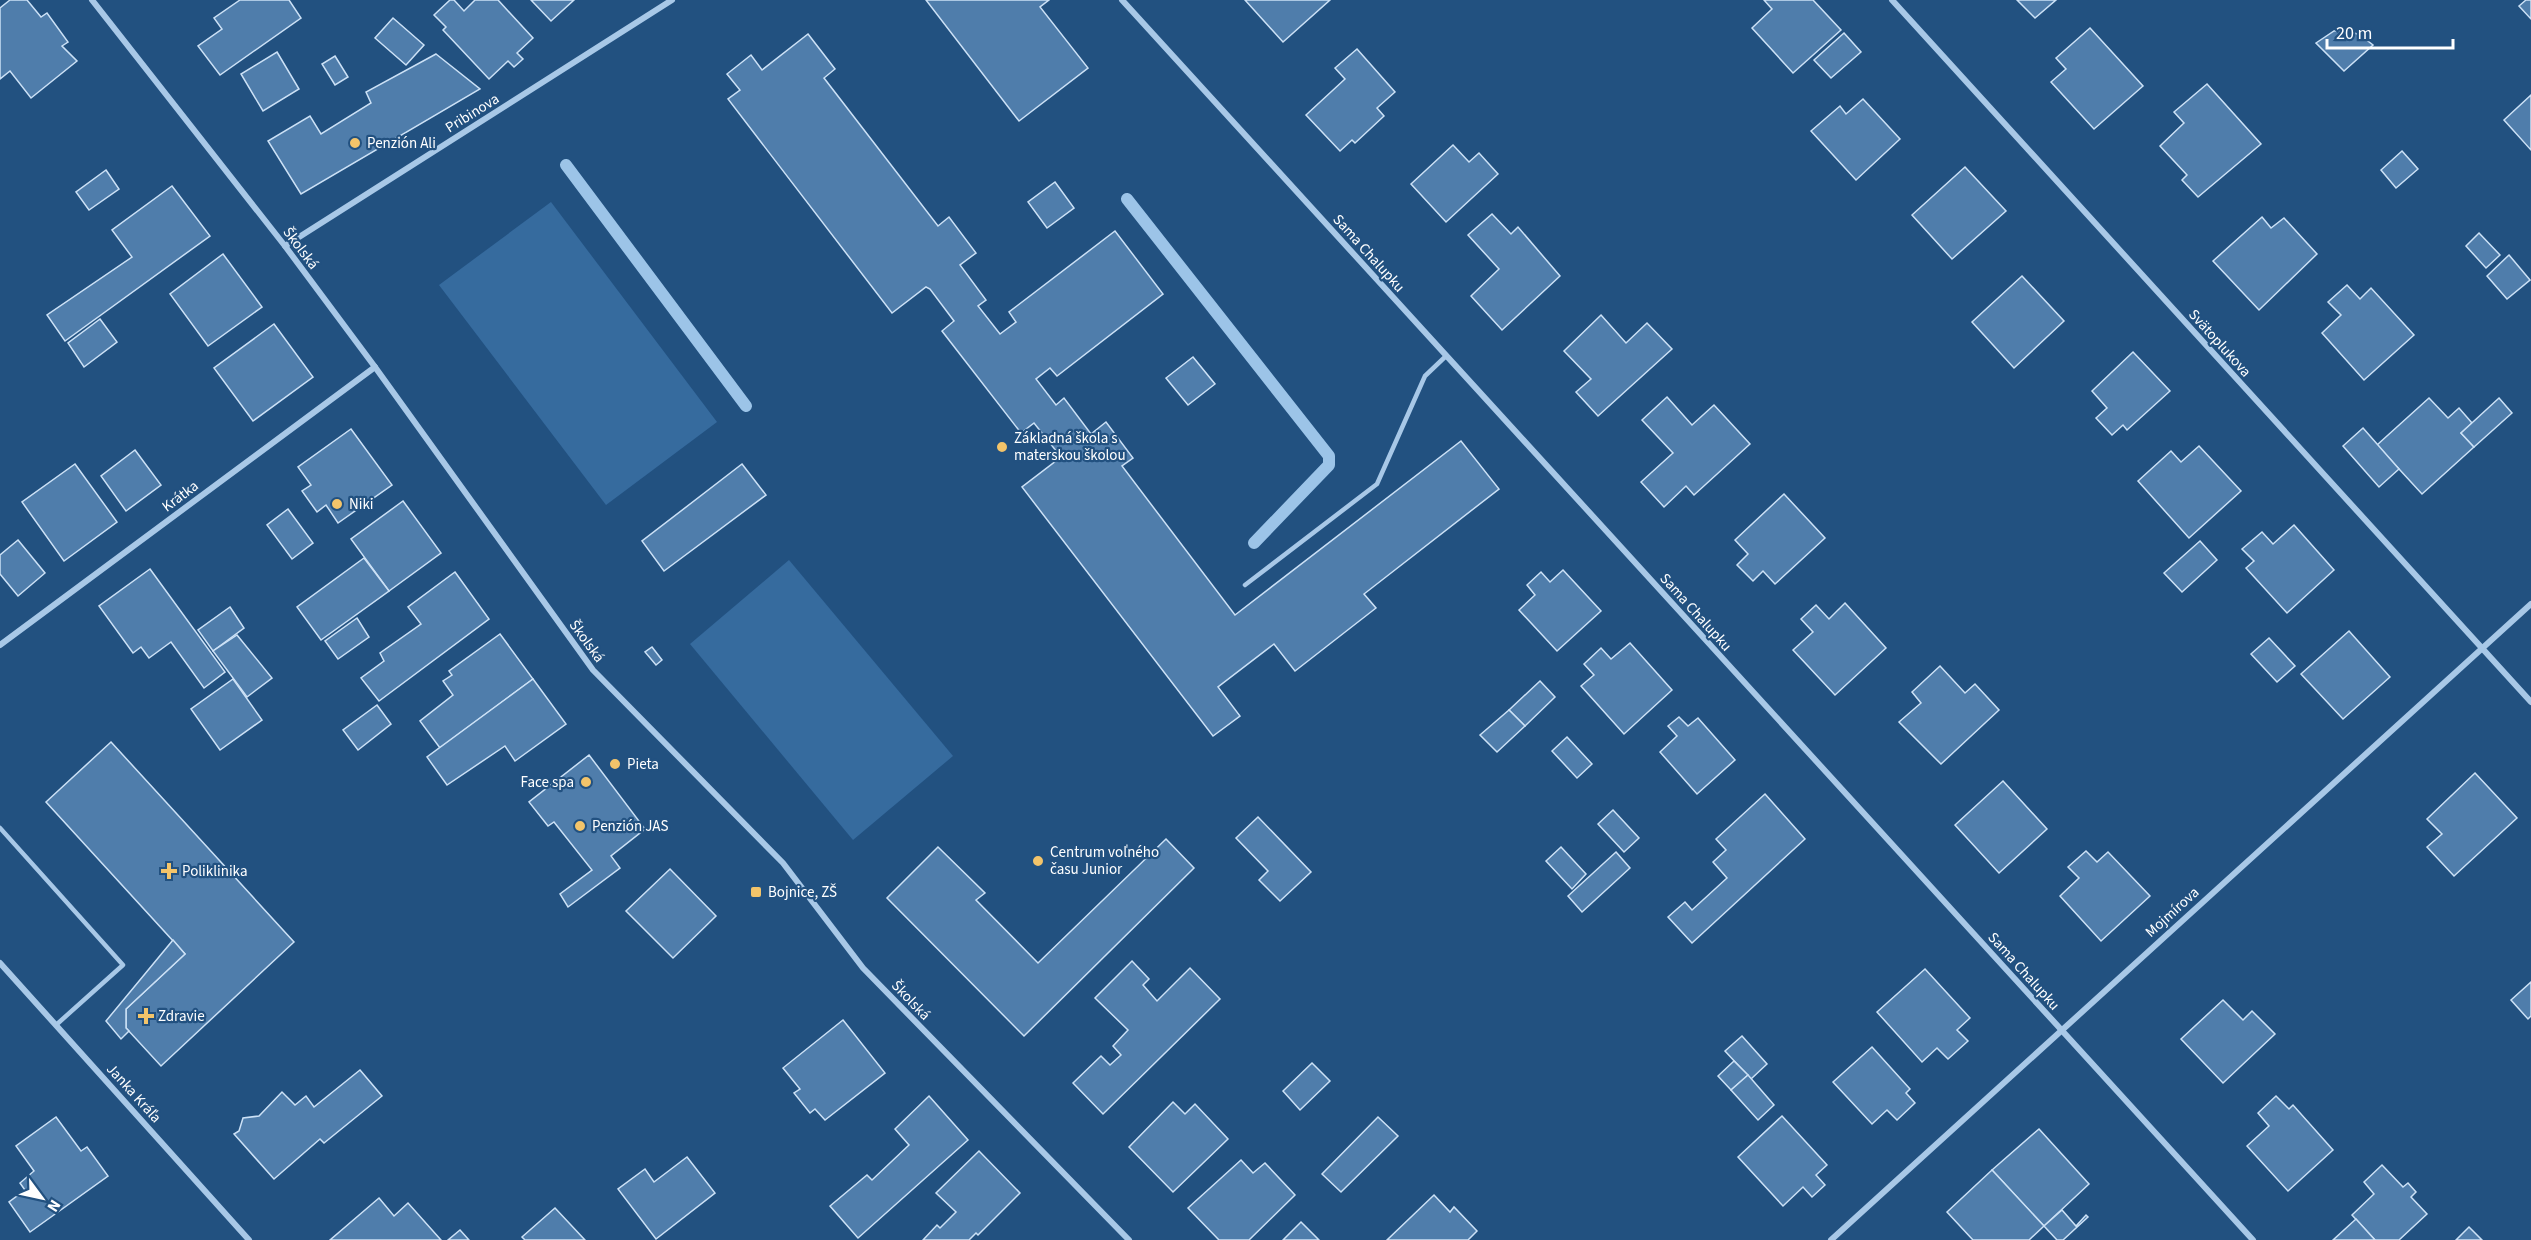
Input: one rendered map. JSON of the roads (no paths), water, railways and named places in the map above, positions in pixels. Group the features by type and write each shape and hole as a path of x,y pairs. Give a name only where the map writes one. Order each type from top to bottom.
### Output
{"street":[{"name":"Školská","path":"92,0 285,246 593,670 783,863 863,968 1129,1240"},
{"name":"Pribinova","path":"285,246 672,0"},
{"name":"Sama Chalupku","path":"1122,0 2253,1240"},
{"name":"Svätoplukova","path":"1892,0 2531,702"},
{"name":"Krátka","path":"0,645 375,367"},
{"name":"Mojmírova","path":"1831,1240 2531,604"},
{"name":"Janka Kráľa","path":"0,963 249,1240"}],"lane":[{"path":"1245,585 1377,484 1425,376 1446,356"},
{"path":"0,828 123,965 56,1025"}],"waterway":[{"path":"566,165 746,406"},
{"path":"1127,199 1329,456 1329,465 1254,543"}],"place":[{"name":"Penzión Ali","path":"355,143"},
{"name":"Základná škola s materskou školou","path":"1002,447"},
{"name":"Niki","path":"337,504"},
{"name":"Pieta","path":"615,764"},
{"name":"Face spa","path":"586,782"},
{"name":"Penzión JAS","path":"580,826"},
{"name":"Centrum voľného času Junior","path":"1038,861"},
{"name":"Poliklinika","path":"169,871"},
{"name":"Bojnice, ZŠ","path":"756,892"},
{"name":"Zdravie","path":"146,1016"}]}
